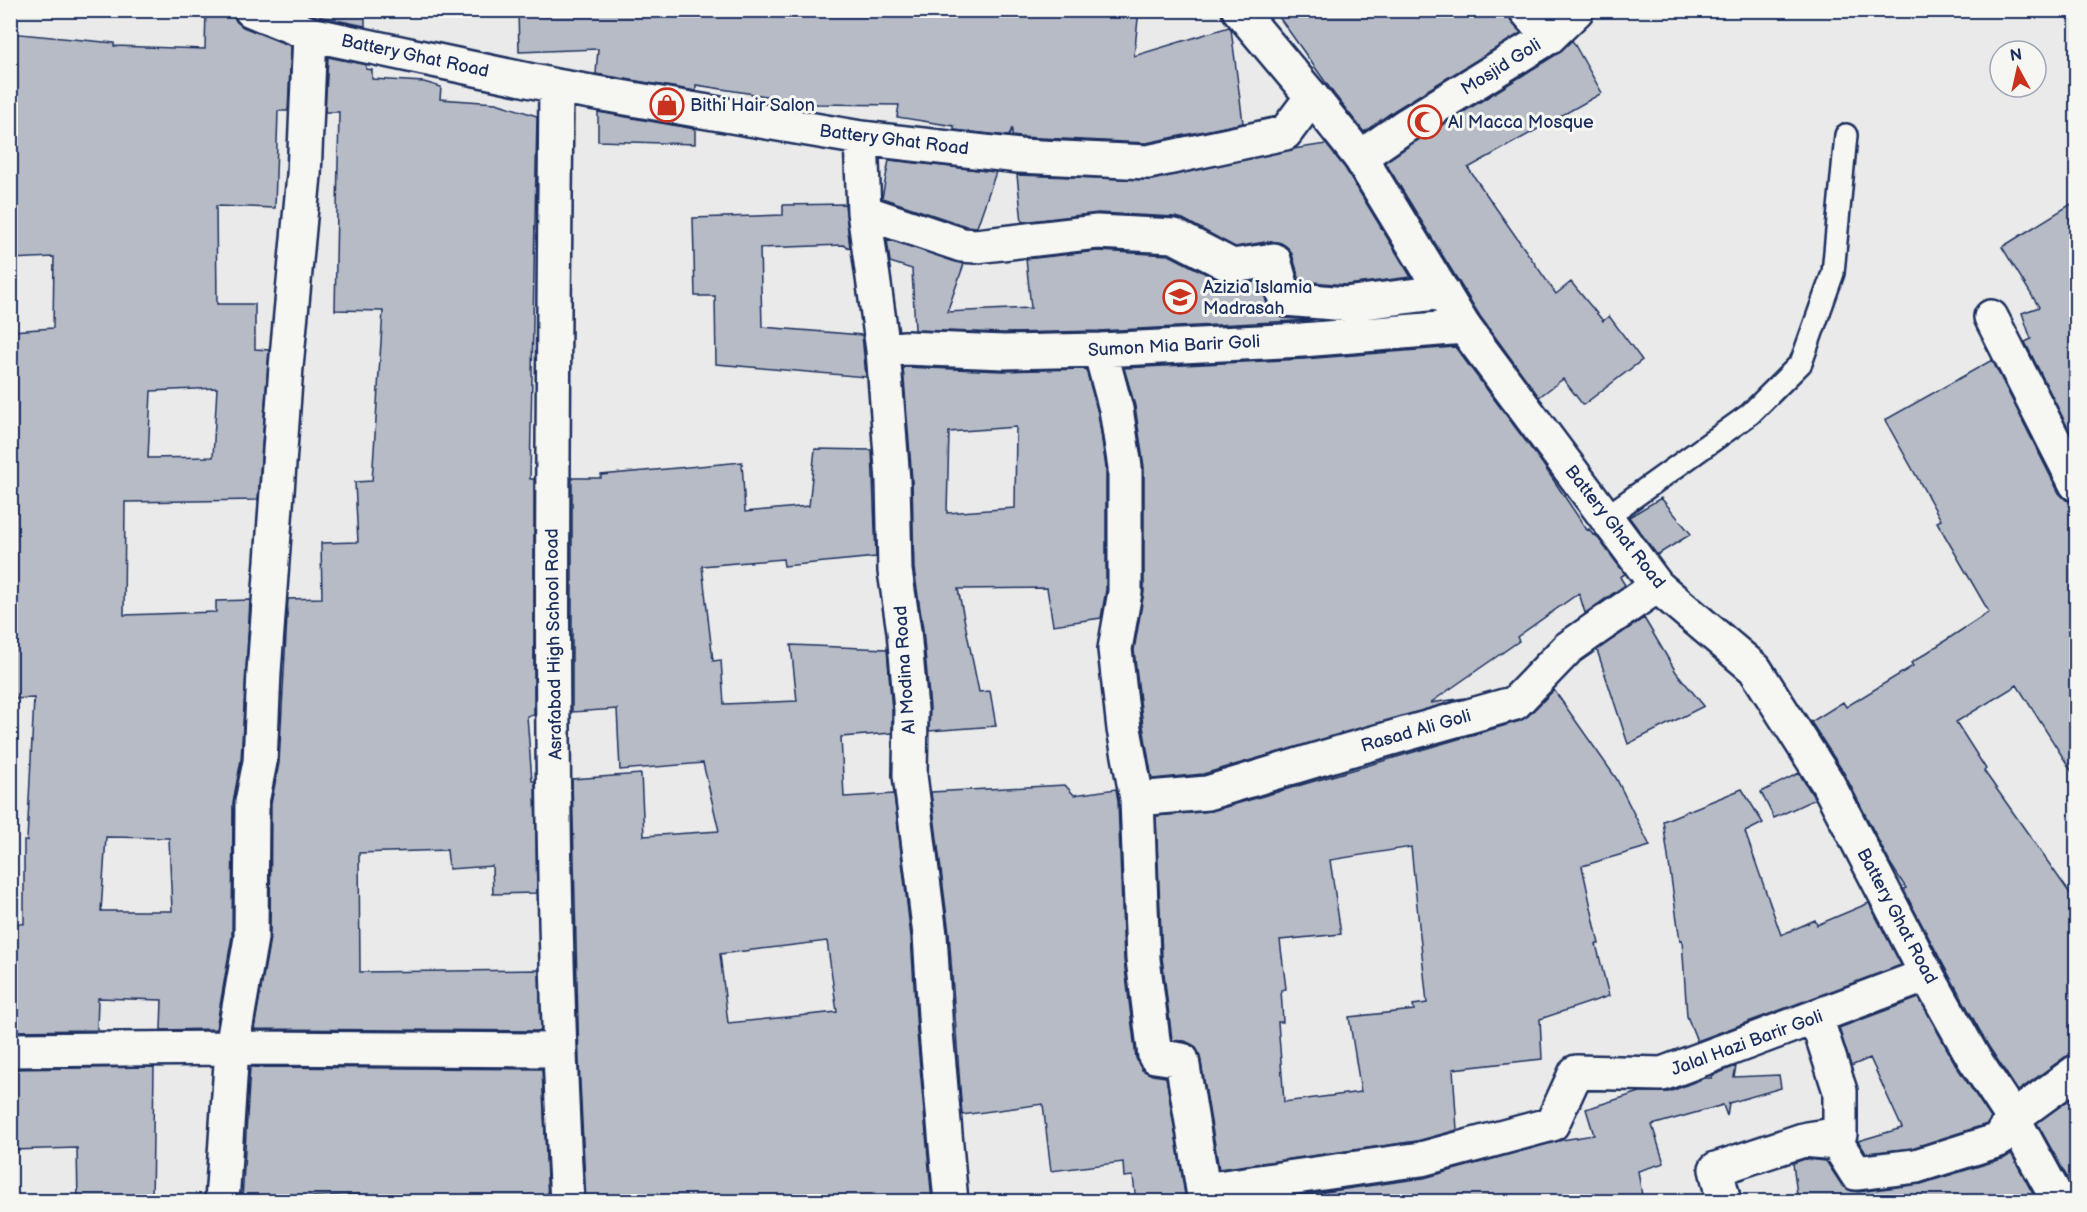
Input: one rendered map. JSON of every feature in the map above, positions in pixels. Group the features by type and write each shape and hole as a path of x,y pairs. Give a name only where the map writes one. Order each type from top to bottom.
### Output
{"street":[{"name":"Battery Ghat Road","path":"251,10 310,34 556,86 861,138 1019,156 1148,162 1285,133 1312,97"},
{"name":"Battery Ghat Road","path":"1239,10 1359,157 1464,327 1657,586 1755,669 1827,782 1927,975 1973,1057 2013,1118 2059,1202"},
{"path":"1526,10 1549,38"},
{"name":"Mosjid Goli","path":"1359,157 1405,126 1549,38 1576,10"},
{"path":"222,1202 232,1048 251,938 252,802 260,762 264,672 287,356 304,175 310,34"},
{"name":"Asrafabad High School Road","path":"556,86 552,564 558,1050 567,1202"},
{"name":"Al Modina Road","path":"861,138 864,212 883,350 893,481 895,571 904,632 911,710 910,775 930,934 951,1202"},
{"path":"864,212 962,245 976,246 1097,232 1174,236 1232,266 1275,260 1285,298 1346,304 1443,292"},
{"path":"1991,317 2076,484"},
{"name":"Sumon Mia Barir Goli","path":"883,350 905,348 1004,352 1100,350 1302,340 1464,327"},
{"path":"1100,350 1116,409 1125,467 1125,592 1115,649 1124,729 1137,799 1143,958 1155,1056 1182,1060 1204,1196"},
{"name":"Rasad Ali Goli","path":"1137,799 1207,793 1515,703 1568,648 1657,586"},
{"name":"Jalal Hazi Barir Goli","path":"1204,1196 1421,1159 1552,1124 1576,1072 1662,1074 1927,975"},
{"path":"1724,1202 1716,1169 1803,1140 1840,1134 1840,1091 1816,1017"},
{"path":"10,1050 232,1048 558,1050"},
{"path":"1803,1140 1837,1143 1856,1173 1916,1166 1999,1140 2013,1118 2076,1072"}],"lane":[{"path":"1606,517 1750,414 1802,363 1833,273 1846,135"}],"building":[{"path":"206,10 233,10 236,21 243,27 291,46 288,111 278,111 275,208 216,206 217,304 255,304 255,349 269,350 258,500 125,502 124,615 216,612 216,601 250,600 241,760 233,802 232,936 216,1029 161,1030 162,1000 98,998 97,1030 10,1031 10,970 15,971 16,923 24,924 24,841 27,841 34,698 10,699 10,378 14,378 12,331 53,328 54,257 10,259 10,33 114,43 114,46 205,49","holes":["217,388 213,457 148,458 151,391","106,837 169,838 172,911 101,911"]},
{"path":"302,10 365,10 365,26 316,16"},
{"path":"518,10 1139,10 1134,56 1229,27 1231,29 1243,123 1146,143 1020,137 1012,136 1012,128 1009,136 954,130 954,126 897,117 899,105 817,104 696,85 696,91 596,74 598,49 519,52"},
{"path":"1274,10 1508,10 1511,22 1521,33 1395,110 1364,132"},
{"path":"1572,40 1602,93 1468,168 1556,294 1571,282 1603,321 1609,316 1642,360 1583,405 1563,379 1539,397 1480,316 1385,162 1559,53"},
{"path":"328,57 366,65 366,69 372,70 372,79 424,82 441,87 440,99 496,103 537,116 530,479 534,479 534,715 527,716 532,781 535,781 537,893 493,894 492,866 449,869 447,850 359,853 360,972 539,970 541,1031 254,1029 270,938 271,804 279,763 288,599 322,598 321,543 358,542 355,482 372,481 383,311 335,310 339,112 325,112"},
{"path":"598,112 695,129 695,144 598,141"},
{"path":"1326,144 1345,168 1411,277 1346,285 1300,281 1292,254 1281,243 1271,241 1235,247 1175,217 1098,213 1022,222 1017,175 1152,180"},
{"path":"889,160 996,172 977,227 966,226 882,198"},
{"path":"2076,201 2076,444 2025,342 2031,339 2022,313 2039,307 2002,247"},
{"path":"845,204 850,248 843,245 760,248 762,327 862,335 866,377 716,364 715,296 695,296 693,218 783,215 783,205"},
{"path":"887,239 964,264 947,312 1031,308 1026,259 1098,251 1169,255 1224,283 1235,285 1260,281 1267,304 1274,314 1283,318 1314,320 1099,331 1004,333 915,330 912,269 890,262"},
{"path":"1455,347 1542,463 1587,530 1595,534 1625,574 1620,577 1625,585 1585,613 1579,593 1517,637 1519,641 1430,703 1465,698 1203,774 1152,779 1134,650 1144,592 1144,467 1135,406 1124,368 1304,359"},
{"path":"1992,360 2059,493 2066,500 2076,502 2076,778 2017,685 1956,722 1986,769 1984,771 2076,902 2076,1054 2065,1057 2018,1091 1989,1047 1944,966 1903,889 1906,888 1890,863 1844,773 1811,722 1843,702 1846,707 1913,666 1911,663 1989,612 1937,522 1941,520 1885,420"},
{"path":"903,367 1003,371 1086,369 1098,413 1106,468 1106,590 1101,618 1053,625 1047,588 958,589 979,692 990,691 996,726 929,731 930,708 923,629 914,569 912,480","holes":["1016,427 1015,508 947,513 949,432"]},
{"path":"815,449 872,450 876,557 784,566 783,559 702,566 713,661 721,660 724,704 797,701 791,645 887,649 892,733 841,737 844,797 894,794 911,937 932,1202 586,1202 579,1062 572,779 641,774 644,836 719,831 703,763 620,770 617,709 572,712 572,478 601,478 601,475 742,462 745,512 809,506","holes":["827,941 837,1012 728,1023 720,954"]},
{"path":"1661,498 1691,534 1657,555 1629,517"},
{"path":"1644,618 1676,672 1704,706 1628,744 1597,650"},
{"path":"1554,690 1616,778 1650,846 1582,866 1599,944 1596,944 1609,996 1540,1019 1542,1059 1453,1069 1457,1130 1417,1141 1219,1169 1200,1056 1195,1046 1185,1041 1172,1040 1162,957 1156,816 1212,811 1520,721","holes":["1411,847 1427,1003 1413,1005 1414,1010 1349,1017 1361,1092 1284,1102 1278,1022 1283,1022 1281,990 1286,989 1280,940 1341,934 1330,860"]},
{"path":"1799,773 1815,799 1774,818 1761,792"},
{"path":"1065,785 1074,795 1116,789 1124,960 1136,1058 1142,1070 1152,1075 1166,1077 1185,1195 1136,1202 1133,1176 1124,1177 1123,1162 1051,1171 1043,1104 962,1115 949,933 931,792"},
{"path":"1742,789 1763,823 1745,832 1781,935 1815,920 1817,925 1869,903 1901,965 1697,1041 1687,1016 1682,940 1680,941 1663,821"},
{"path":"1919,998 1957,1067 1991,1118 1987,1124 1912,1148 1866,1153 1858,1141 1902,1128 1870,1058 1851,1066 1839,1028"},
{"path":"1736,1066 1734,1077 1779,1075 1781,1088 1729,1103 1727,1116 1723,1105 1652,1125 1664,1163 1638,1171 1643,1202 1255,1202 1424,1178 1562,1140 1594,1135 1586,1109 1640,1092 1669,1092 1704,1078 1712,1078 1711,1076"},
{"path":"154,1067 152,1202 78,1202 77,1148 12,1150 10,1069"},
{"path":"250,1067 542,1069 548,1202 360,1202 360,1194 242,1200"},
{"path":"2076,1095 2076,1171 2067,1177 2037,1123"},
{"path":"2011,1153 2035,1198 2030,1202 1798,1202 1793,1163 1805,1159 1826,1161 1841,1184 1849,1190 1858,1192 1921,1184 2005,1158"}],"place":[{"name":"Bithi Hair Salon","path":"667,105"},
{"name":"Al Macca Mosque","path":"1425,122"},
{"name":"Azizia Islamia Madrasah","path":"1180,297"}]}
